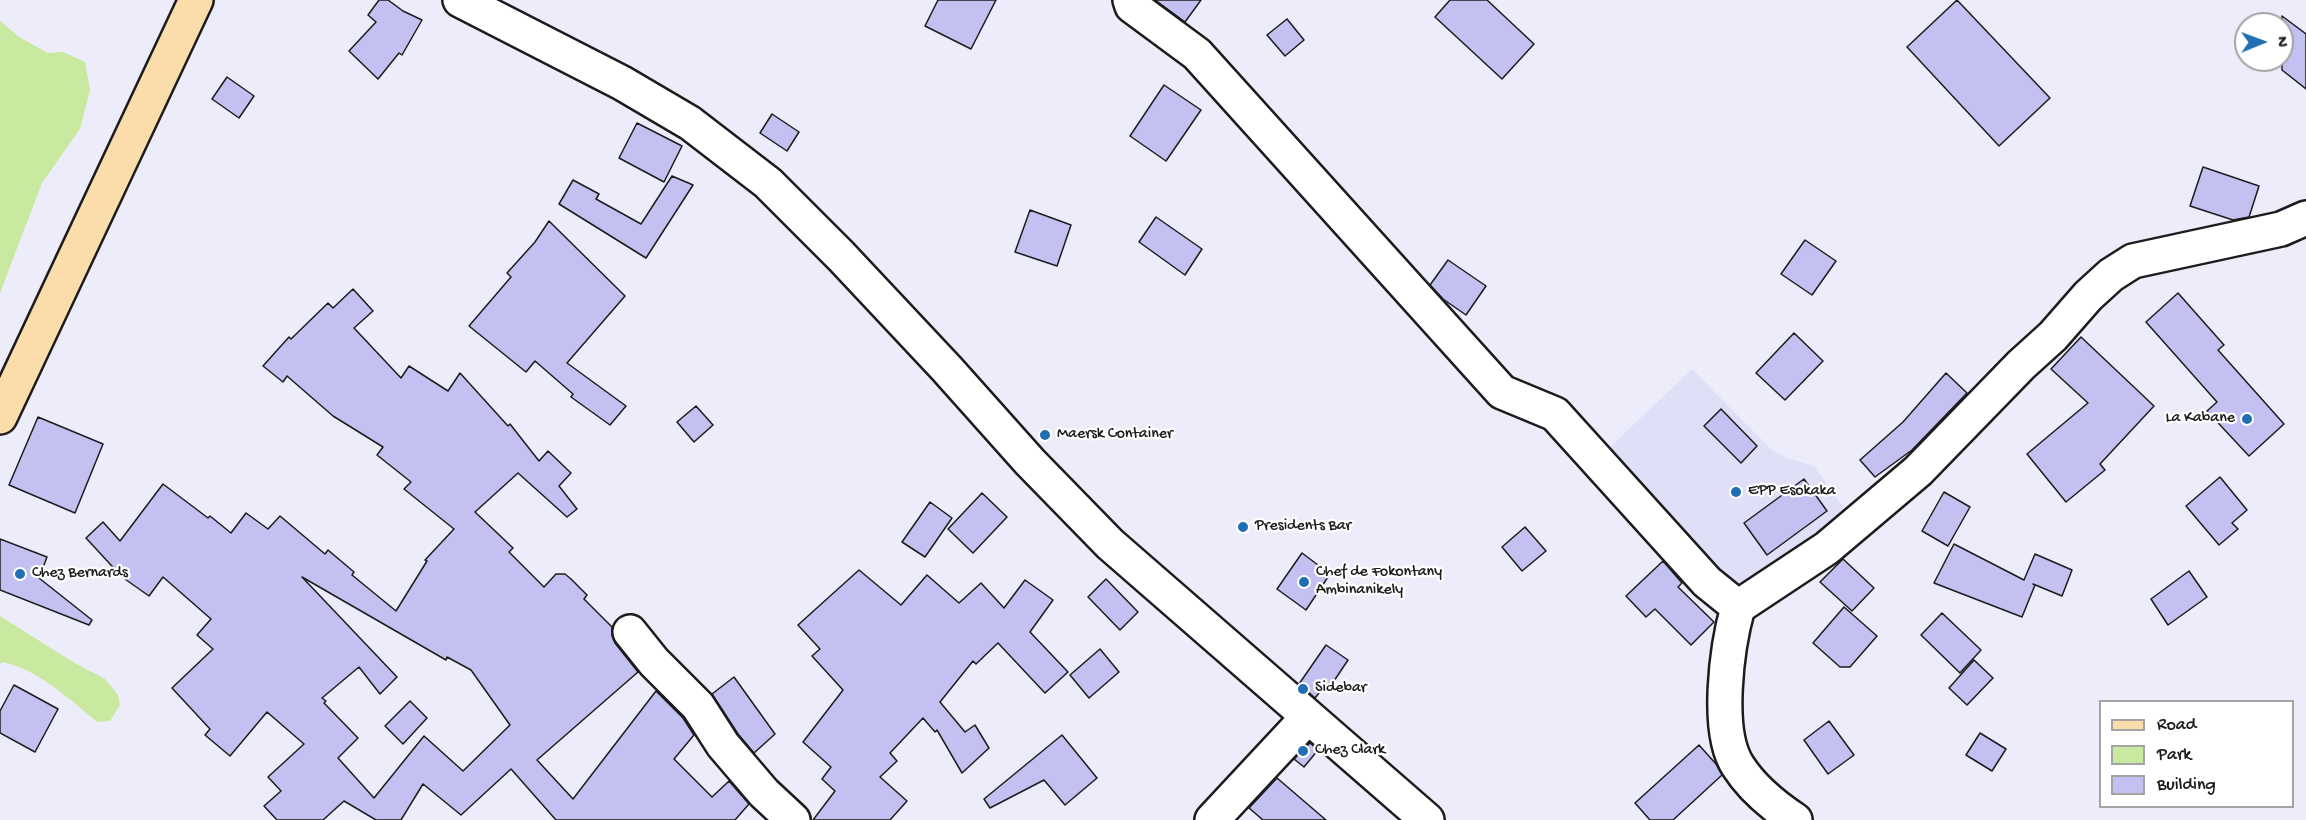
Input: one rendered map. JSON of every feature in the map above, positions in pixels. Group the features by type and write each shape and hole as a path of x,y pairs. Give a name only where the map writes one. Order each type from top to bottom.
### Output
{"main road":[{"path":"0,417 195,0"}],"street":[{"path":"460,0 622,82 690,123 768,183 882,300 1030,462 1110,544 1427,820"},
{"path":"1130,0 1132,6 1197,54 1502,392 1555,414 1707,582 1738,607"},
{"path":"1795,820 1772,805 1737,766 1729,742 1725,685 1730,637 1738,607 1827,548 1918,471 2021,364 2053,336 2111,274 2133,261 2270,231 2306,218"},
{"path":"630,632 654,662 698,706 723,745 764,793 793,820"},
{"path":"1212,820 1308,717"}],"shaded area":[{"name":"EPP Esokaka","path":"1692,369 1772,450 1784,457 1814,466 1851,518 1753,579 1738,582 1725,578 1605,452"}],"green space":[{"path":"0,21 19,37 48,53 63,52 85,62 90,90 80,129 42,183 0,293"},
{"path":"0,616 73,662 105,679 118,695 120,705 110,721 97,722 41,678 16,666 3,662 0,664"}],"building":[{"path":"379,0 388,0 403,11 422,20 402,55 399,53 378,79 349,51 376,22 368,15"},
{"path":"938,0 996,0 971,49 925,26"},
{"path":"1155,0 1201,0 1185,22"},
{"path":"1450,0 1487,0 1534,44 1502,79 1435,17"},
{"path":"1957,0 2050,98 1999,146 1907,47"},
{"path":"1287,19 1304,40 1285,56 1267,35"},
{"path":"2294,25 2306,34 2306,89 2285,72 2294,72"},
{"path":"227,77 254,96 239,118 212,99"},
{"path":"1164,85 1201,110 1166,161 1130,136"},
{"path":"772,114 799,132 787,151 760,133"},
{"path":"637,123 682,146 664,182 619,158"},
{"path":"2203,167 2259,186 2249,217 2233,220 2190,206"},
{"path":"672,176 693,185 646,258 559,204 573,180 599,194 596,199 641,224"},
{"path":"1030,210 1071,225 1057,266 1015,252"},
{"path":"1156,217 1202,249 1185,275 1139,242"},
{"path":"549,221 625,296 567,363 626,406 610,425 571,397 573,394 535,361 526,372 469,326 511,277 507,273 535,242"},
{"path":"1805,240 1836,261 1812,295 1781,274"},
{"path":"1448,260 1486,286 1466,315 1443,299 1430,285"},
{"path":"353,289 373,311 354,328 401,378 409,366 448,391 460,373 508,426 510,424 539,461 548,451 571,473 559,486 577,509 567,517 518,473 475,512 513,548 509,552 544,587 556,574 565,574 571,579 587,595 584,599 612,627 615,643 638,672 537,760 573,799 656,691 683,718 694,735 674,759 712,797 729,781 749,804 735,820 556,820 511,769 461,815 423,784 401,820 376,820 344,801 323,820 277,820 264,806 281,791 268,777 304,744 267,712 230,756 205,735 210,729 172,688 213,649 197,635 211,619 163,577 149,596 122,577 86,538 103,522 120,541 163,484 231,533 246,513 268,529 280,516 325,554 328,550 354,572 352,575 396,611 427,561 425,560 454,529 404,489 411,482 377,455 383,447 333,416 287,376 283,382 263,366 289,337 291,339 328,303 333,308","holes":["302,577 446,660 447,657 471,670 510,725 463,771 424,736 374,798 338,758 358,738 324,703 326,701 322,698 359,667 380,694 397,677"]},
{"path":"2178,293 2224,345 2218,350 2284,424 2249,456 2207,411 2217,402 2146,322"},
{"path":"1794,333 1823,361 1785,400 1756,373"},
{"path":"2081,337 2154,406 2100,464 2105,470 2066,502 2027,454 2088,403 2051,369"},
{"path":"1946,373 1967,393 1912,450 1875,477 1860,460 1903,422"},
{"path":"696,406 713,425 694,442 677,422"},
{"path":"1721,409 1757,446 1741,463 1704,426"},
{"path":"38,417 103,444 75,513 9,485"},
{"path":"2220,477 2247,510 2232,523 2238,529 2219,545 2186,506"},
{"path":"1804,479 1827,511 1767,555 1744,523"},
{"path":"1944,492 1970,507 1948,546 1922,531"},
{"path":"982,493 1007,517 973,553 948,529"},
{"path":"930,502 952,518 925,557 902,542"},
{"path":"1525,527 1546,551 1522,571 1502,547"},
{"name":"Chez Bernards","path":"0,539 47,557 39,578 92,620 89,625 0,590"},
{"path":"1954,544 2024,580 2035,554 2072,570 2062,596 2033,584 2035,585 2022,617 1934,583"},
{"name":"Chef de Fokontany Ambinanikely","path":"1302,553 1330,574 1306,610 1277,589"},
{"path":"1843,559 1874,588 1852,611 1820,582"},
{"path":"1663,561 1682,583 1678,587 1714,622 1691,645 1655,609 1646,617 1626,596"},
{"path":"859,570 901,605 927,575 959,603 981,583 1004,608 1025,580 1053,600 1030,632 1068,672 1045,693 998,643 976,664 973,661 940,702 965,732 975,725 989,748 962,773 937,730 935,732 923,718 890,753 897,761 880,777 907,801 890,820 813,820 835,791 822,779 831,767 803,742 843,690 812,656 820,649 798,625"},
{"path":"2189,571 2207,597 2168,625 2151,599"},
{"path":"1106,579 1138,612 1120,630 1088,597"},
{"path":"1844,607 1877,636 1850,667 1840,667 1813,643"},
{"path":"1942,613 1981,650 1960,673 1921,635"},
{"path":"1326,645 1348,660 1330,687 1326,684 1315,698 1299,684"},
{"path":"1100,649 1119,672 1089,698 1070,675"},
{"path":"1974,660 1993,678 1967,705 1949,688"},
{"path":"734,677 775,734 754,753 738,734 712,694"},
{"path":"14,685 58,709 35,752 0,733 0,711"},
{"path":"410,701 427,718 403,744 385,726"},
{"path":"1829,721 1854,755 1828,774 1804,740"},
{"path":"1980,733 2006,749 1992,771 1966,755"},
{"path":"1062,735 1097,778 1065,805 1044,780 990,808 984,799"},
{"path":"1310,743 1318,750 1304,767 1294,759"},
{"path":"1699,745 1716,764 1722,775 1673,820 1650,820 1635,803"},
{"path":"1277,778 1326,820 1263,820 1249,808"}],"place":[{"name":"La Kabane","path":"2247,419"},
{"name":"Maersk Container","path":"1045,435"},
{"name":"EPP Esokaka","path":"1736,492"},
{"name":"Presidents Bar","path":"1243,527"},
{"name":"Chez Bernards","path":"20,574"},
{"name":"Chef de Fokontany Ambinanikely","path":"1304,582"},
{"name":"Sidebar","path":"1303,689"},
{"name":"Chez Clark","path":"1303,751"}]}
